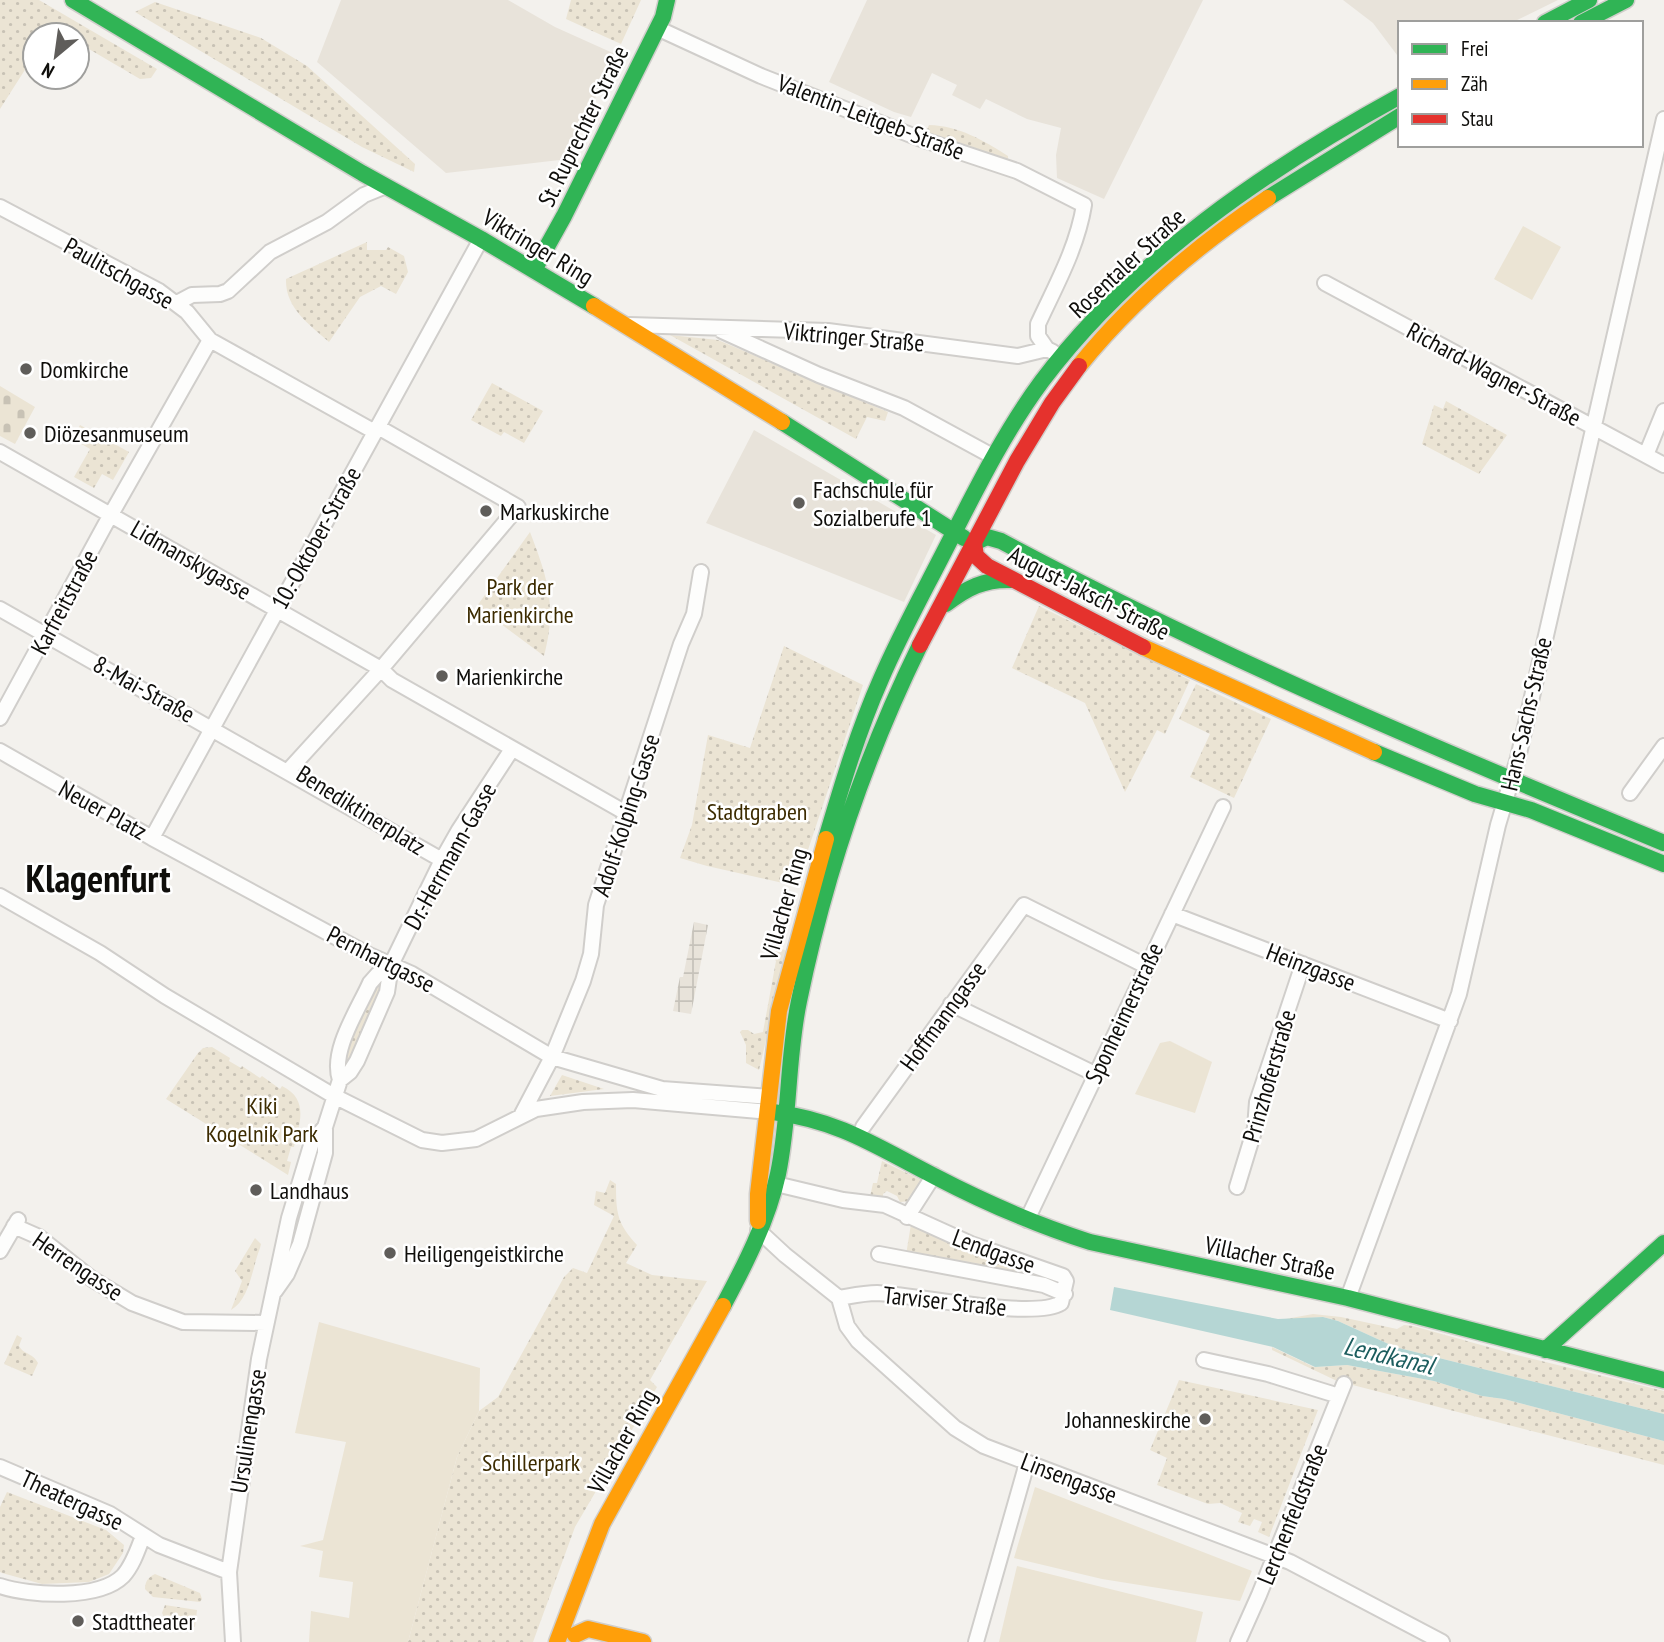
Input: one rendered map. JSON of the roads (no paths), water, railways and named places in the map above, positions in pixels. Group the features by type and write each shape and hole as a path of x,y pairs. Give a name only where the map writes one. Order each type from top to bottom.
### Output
{"main road":[{"name":"Viktringer Ring","path":"74,0 624,324 974,543"},
{"name":"St. Ruprechter Straße","path":"534,270 564,216 657,28 667,0"},
{"path":"1549,21 1589,0"},
{"path":"1585,21 1626,0"},
{"name":"Rosentaler Straße","path":"954,531 994,457 1032,395 1063,356 1156,262 1199,226 1296,158 1398,97"},
{"name":"Rosentaler Straße","path":"974,543 1042,416 1077,367 1135,304 1226,227 1309,169 1398,117"},
{"name":"Villacher Ring","path":"569,1637 609,1510 717,1315 751,1248 776,1184 783,1146 777,1105 779,1007 843,786 881,678 954,531"},
{"name":"August-Jaksch-Straße","path":"1664,843 1231,659 1125,609 1000,541 987,537 974,543 976,556 987,566 1125,639 1207,678 1475,794 1531,810 1664,864"},
{"name":"Villacher Ring","path":"758,1230 757,1200 799,1001 836,864 878,737 974,543"},
{"path":"942,606 973,584 996,579 1013,580"},
{"name":"Villacher Straße","path":"777,1105 832,1123 881,1145 934,1175 1027,1220 1090,1242 1348,1298 1664,1380"},
{"name":"Villacher Straße","path":"777,1105 820,1106 863,1127 881,1145"},
{"path":"1545,1350 1664,1244"},
{"path":"569,1637 587,1629 643,1642"}],"street":[{"name":"Valentin-Leitgeb-Straße","path":"657,28 774,81 921,139 1017,171 1084,205 1073,250 1038,324 1038,336 1047,349"},
{"name":"Hans-Sachs-Straße","path":"1348,1298 1459,994 1664,119"},
{"path":"177,303 192,295 220,294 228,290 270,252 327,222 364,195 386,186"},
{"name":"Paulitschgasse","path":"0,207 159,291 177,303 210,340 518,507"},
{"name":"10.-Oktober-Straße","path":"152,838 481,239"},
{"name":"Richard-Wagner-Straße","path":"1325,283 1664,465"},
{"name":"Viktringer Straße","path":"624,324 828,331 1018,356 1047,349"},
{"path":"716,328 819,375 904,408 994,457"},
{"name":"Karfreitstraße","path":"0,718 210,340"},
{"path":"1047,349 1063,356 1077,367"},
{"path":"1646,455 1664,411"},
{"name":"Lidmanskygasse","path":"0,452 381,669"},
{"name":"Benediktinerplatz","path":"442,860 288,771 381,669 518,507"},
{"name":"Adolf-Kolping-Gasse","path":"522,1114 552,1056 583,981 591,954 596,905 681,644 694,614 701,572"},
{"name":"8.-Mai-Straße","path":"0,609 288,771"},
{"path":"381,669 392,680 626,813"},
{"path":"1630,793 1664,746"},
{"name":"Dr.-Herrmann-Gasse","path":"334,1096 340,1080 350,1072 364,1045 387,992 391,965 442,860 512,749"},
{"name":"Neuer Platz","path":"0,751 207,867"},
{"name":"Sponheimerstraße","path":"1027,1220 1223,807"},
{"name":"Pernhartgasse","path":"207,867 446,993 552,1056 641,1084"},
{"path":"0,896 100,953 165,996 334,1096 422,1140 442,1143 476,1139 522,1114"},
{"name":"Hoffmanngasse","path":"863,1127 1024,905 1146,966"},
{"name":"Heinzgasse","path":"1172,914 1450,1021"},
{"name":"Prinzhoferstraße","path":"1237,1187 1255,1128 1257,1102 1303,964"},
{"name":"Dr.-Herrmann-Gasse","path":"340,1080 336,1070 339,1052 370,983 377,974 391,965"},
{"path":"951,1004 1095,1074"},
{"name":"Villacher Straße","path":"641,1084 777,1105"},
{"name":"Ursulinengasse","path":"233,1642 229,1572 265,1323 275,1291 287,1274 303,1233 325,1153 325,1127 334,1096"},
{"name":"Villacher Straße","path":"522,1114 565,1104 633,1100 777,1105"},
{"path":"907,1217 934,1175"},
{"name":"Lendgasse","path":"776,1184 843,1200 885,1205 971,1244 1063,1276 1066,1281 1065,1294"},
{"name":"Herrengasse","path":"0,1251 16,1223 92,1279 132,1303 183,1322 265,1323"},
{"path":"758,1230 839,1298"},
{"path":"879,1254 1044,1285 1065,1294"},
{"name":"Tarviser Straße","path":"839,1298 877,1293 1001,1307 1052,1308 1061,1303 1065,1294"},
{"name":"Linsengasse","path":"839,1298 848,1326 858,1341 955,1428 984,1446 1290,1562 1442,1642"},
{"name":"Lerchenfeldstraße","path":"1204,1360 1341,1390 1238,1642"},
{"path":"976,1642 1027,1463"},
{"name":"Theatergasse","path":"0,1467 110,1514 169,1549 229,1572"},
{"path":"0,1586 25,1593 42,1594 106,1587 126,1573 143,1536"}],"water":[{"name":"Lendkanal","path":"1114,1287 1278,1319 1323,1317 1338,1321 1395,1347 1664,1414 1664,1441 1504,1399 1482,1396 1434,1381 1347,1365 1315,1367 1273,1347 1110,1310"}],"place":[{"name":"Domkirche","path":"26,369"},
{"name":"Diözesanmuseum","path":"30,433"},
{"name":"Fachschule für Sozialberufe 1","path":"799,503"},
{"name":"Markuskirche","path":"486,511"},
{"name":"Marienkirche","path":"442,676"},
{"name":"Landhaus","path":"256,1190"},
{"name":"Heiligengeistkirche","path":"390,1253"},
{"name":"Johanneskirche","path":"1205,1419"},
{"name":"Stadttheater","path":"78,1621"}],"district":[{"name":"Klagenfurt","path":"98,877"}],"park label":[{"name":"Park der Marienkirche","path":"520,600"},
{"name":"Stadtgraben","path":"757,811"},
{"name":"Kiki Kogelnik Park","path":"262,1119"},
{"name":"Schillerpark","path":"531,1462"}]}
